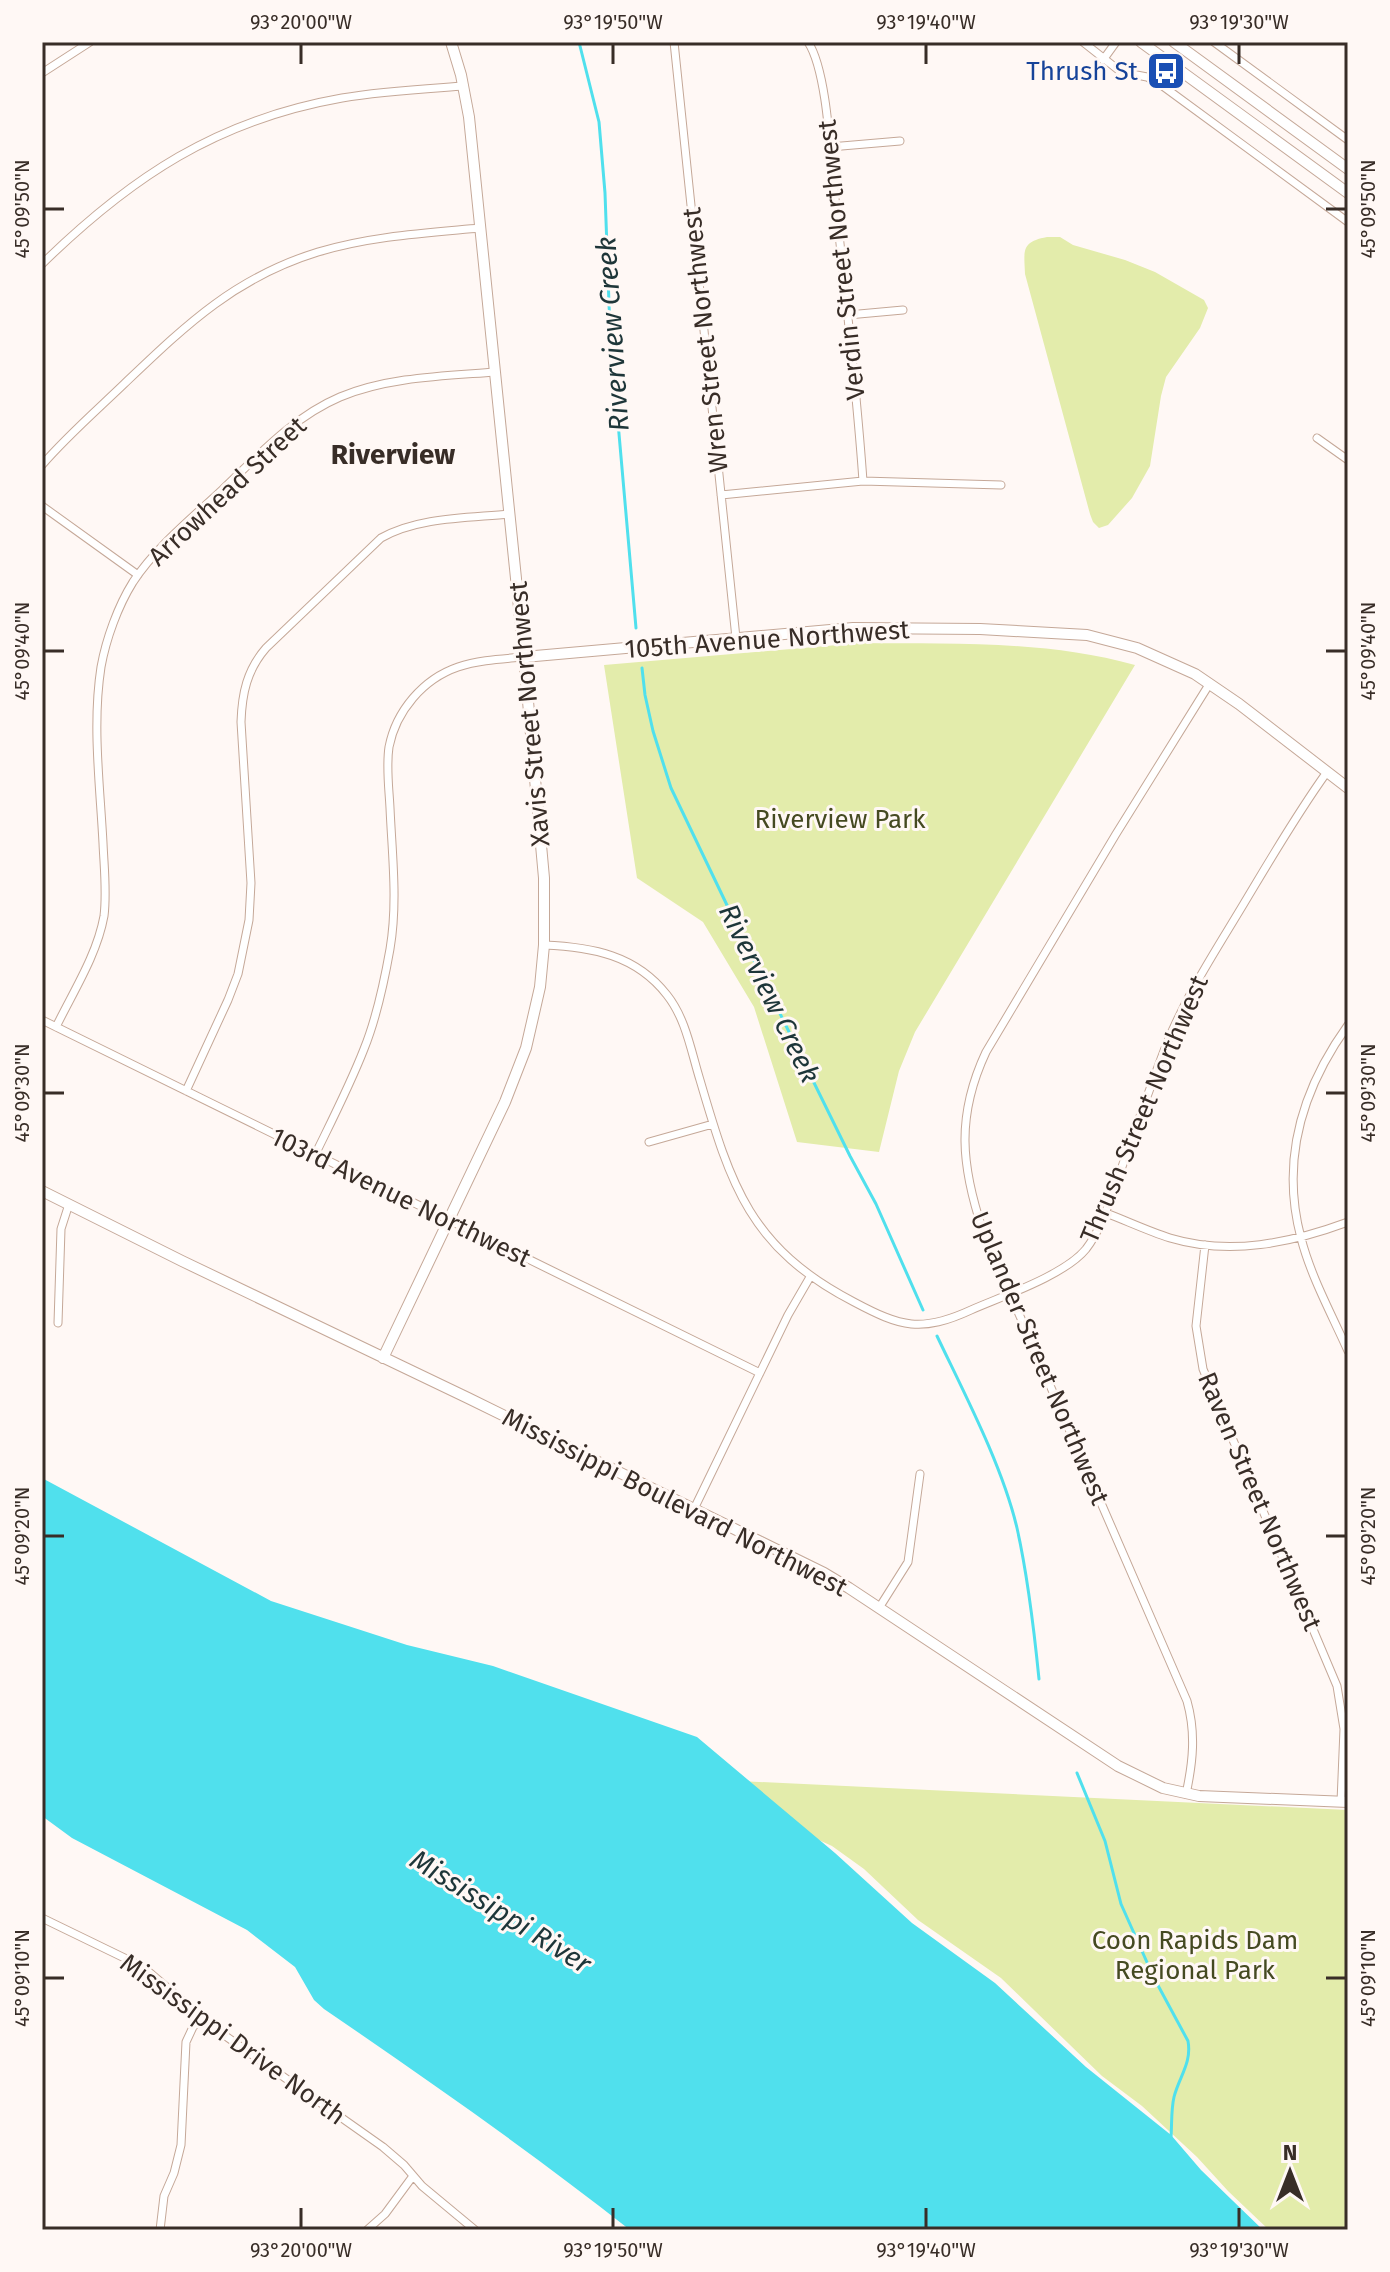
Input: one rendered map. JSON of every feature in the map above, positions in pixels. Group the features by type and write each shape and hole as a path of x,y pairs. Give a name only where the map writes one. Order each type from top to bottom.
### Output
{"street":[{"path":"42,73 90,42"},
{"name":"Xavis Street Northwest","path":"383,1358 505,1102 526,1048 540,987 544,945 544,878 524,657 469,117 451,42"},
{"name":"Wren Street Northwest","path":"674,42 736,638"},
{"name":"Verdin Street Northwest","path":"808,42 818,62 830,147 863,481"},
{"path":"1083,42 1121,72 1147,77 1160,84 1348,222"},
{"path":"1103,60 1116,42"},
{"path":"1141,42 1348,193"},
{"path":"1174,42 1348,169"},
{"path":"1214,42 1348,140"},
{"path":"42,264 79,228 140,180 188,150 240,126 273,114 340,99 464,86"},
{"path":"830,147 900,141"},
{"path":"42,465 192,321 223,298 265,274 316,253 363,241 480,228"},
{"path":"848,315 903,310"},
{"name":"Arrowhead Street","path":"56,1027 97,942 103,922 105,889 98,692 112,630 138,575 164,545 278,437 327,403 390,383 495,372"},
{"path":"1317,438 1348,460"},
{"path":"721,495 863,481 1001,485"},
{"path":"42,506 138,575"},
{"path":"186,1091 238,974 249,920 250,868 241,722 243,696 251,669 266,648 381,538 401,528 420,524 509,514"},
{"name":"105th Avenue Northwest","path":"524,657 884,627 1063,632 1098,637 1137,648 1210,683 1348,788"},
{"path":"315,1155 364,1049 379,1004 390,948 394,884 388,759 395,727 419,691 442,674 473,663 524,657"},
{"name":"Uplander Street Northwest","path":"1186,1794 1193,1743 1192,1719 1187,1701 983,1231 963,1144 974,1079 986,1052 1210,683"},
{"name":"Thrush Street Northwest","path":"544,945 570,946 610,954 640,970 665,993 683,1024 721,1151 745,1205 778,1247 810,1277 881,1317 910,1325 940,1322 1053,1273 1076,1259 1095,1236 1168,1042 1191,991 1293,822 1327,772"},
{"name":"103rd Avenue Northwest","path":"42,1020 760,1373"},
{"path":"1348,1025 1315,1077 1299,1121 1293,1177 1300,1237 1348,1351"},
{"path":"649,1142 713,1124"},
{"name":"Mississippi Boulevard Northwest","path":"42,1191 824,1573 1130,1773 1163,1788 1199,1796 1344,1802"},
{"path":"58,1323 61,1229 69,1204"},
{"path":"1106,1213 1170,1237 1205,1245 1239,1247 1300,1237 1348,1222"},
{"name":"Raven Street Northwest","path":"1205,1245 1196,1326 1203,1369 1337,1686 1344,1729 1344,1802"},
{"path":"694,1509 788,1315 810,1277"},
{"path":"879,1608 908,1562 920,1474"},
{"name":"Mississippi Drive North","path":"42,1918 143,1967 203,2018 383,2147 422,2186 475,2230"},
{"path":"160,2230 164,2196 181,2145 186,2042 189,2033 203,2018"},
{"path":"367,2230 385,2214 413,2176"}],"green space":[{"path":"1060,237 1073,245 1155,272 1204,300 1208,308 1200,328 1166,377 1150,466 1132,498 1108,525 1099,528 1090,514 1025,274 1026,248 1032,242"},
{"name":"Riverview Park","path":"861,643 1033,647 1135,665 915,1032 899,1071 879,1152 797,1142 754,1007 703,922 637,878 604,665"},
{"name":"Coon Rapids Dam Regional Park","path":"719,1780 1348,1810 1348,2230 1269,2230 1197,2157 1142,2106 1102,2076 1001,1978 918,1920 864,1869 832,1846 764,1815"}],"water":[{"name":"Mississippi River","path":"42,1478 271,1601 407,1645 493,1666 697,1737 835,1853 912,1923 995,1983 1086,2067 1171,2135 1201,2170 1263,2230 630,2230 479,2117 324,2009 314,2000 295,1967 247,1930 72,1838 42,1816"}],"waterway":[{"name":"Riverview Creek","path":"579,42 599,122 610,331 636,628"},
{"name":"Riverview Creek","path":"642,668 653,731 671,788 876,1204 923,1310"},
{"name":"Riverview Creek","path":"937,1336 982,1430 1010,1504 1027,1584 1039,1679"},
{"name":"Riverview Creek","path":"1077,1773 1105,1841 1121,1904 1154,1978 1188,2041 1187,2063 1173,2102 1171,2137"}],"place":[{"name":"Thrush St","path":"1166,71"}],"district":[{"name":"Riverview","path":"393,454"}]}
